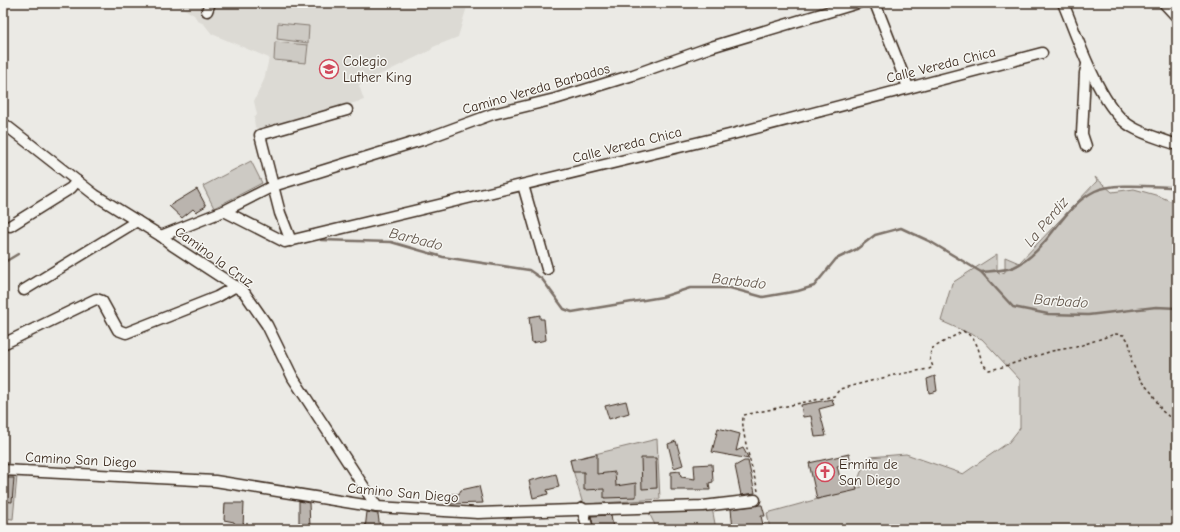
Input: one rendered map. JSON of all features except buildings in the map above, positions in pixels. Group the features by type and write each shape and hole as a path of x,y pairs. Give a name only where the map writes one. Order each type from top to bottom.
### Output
{"street":[{"name":"Camino Vereda Barbados","path":"161,236 224,211 273,186 425,139 493,114 555,99 633,75 711,47 858,3"},
{"path":"875,3 908,87"},
{"path":"1063,3 1087,65 1114,110 1131,126 1177,145"},
{"path":"1164,3 1177,17"},
{"name":"Calle Vereda Chica","path":"224,211 285,242 291,241 729,135 1042,53"},
{"path":"1086,146 1082,134 1085,73 1087,65"},
{"path":"291,241 280,213 260,136 347,110"},
{"name":"Camino la Cruz","path":"3,124 95,196 161,236 172,245 244,292 266,325 293,378 377,507"},
{"path":"10,226 71,188 76,181"},
{"path":"523,185 547,270"},
{"path":"24,290 137,222"},
{"path":"3,344 96,299 102,301 118,330 126,333 217,297 236,286"},
{"name":"Camino San Diego","path":"3,470 216,481 377,507 478,513 582,508 703,506 755,500"},
{"path":"582,508 588,529"}],"path":[{"path":"755,500 758,495 751,458 743,435 741,419 744,415 834,396 840,389 894,375 929,369 933,367 930,359 931,349 963,331 976,340 982,359 989,370 1052,351 1076,347 1115,334 1124,335 1129,342 1132,363 1141,381 1152,393 1162,411 1177,422"}],"shaded area":[{"name":"Colegio Luther King","path":"175,3 468,3 458,37 433,47 431,50 359,85 364,100 259,130 255,127 254,118 257,115 254,101 264,80 269,58 212,34 204,24 198,21 194,15"},
{"path":"278,23 309,26 308,43 277,39"},
{"path":"275,42 308,45 306,63 274,60"},
{"path":"251,161 262,183 214,208 203,186"},
{"path":"1095,177 1112,192 1134,189 1159,196 1177,204 1177,529 770,529 767,513 862,487 858,480 865,461 870,457 906,454 963,474 1009,442 1020,428 1020,380 982,339 941,321 952,283 997,254 997,271 999,274 1005,272 1005,257 1019,263 1097,181"},
{"path":"657,439 660,499 587,504 582,501 570,460"},
{"path":"3,475 17,476 13,519 3,518"},
{"path":"712,508 716,529 657,529 649,513"}],"waterway":[{"name":"La Perdiz","path":"981,272 998,271 1014,267 1026,260 1046,240 1072,208 1083,198 1095,191 1103,188 1123,186 1177,187"},
{"name":"Barbado","path":"321,240 391,242 443,257 529,270 542,279 564,309 572,312 662,297 690,288 730,288 763,297 798,291 814,286 836,259 857,249 875,235 901,228 931,242 981,272 1013,307 1048,314 1088,315 1156,307 1177,308"},
{"name":"Barbado","path":"3,263 18,254"}],"place":[{"name":"Colegio Luther King","path":"329,69"},
{"name":"Ermita de San Diego","path":"825,472"}]}
